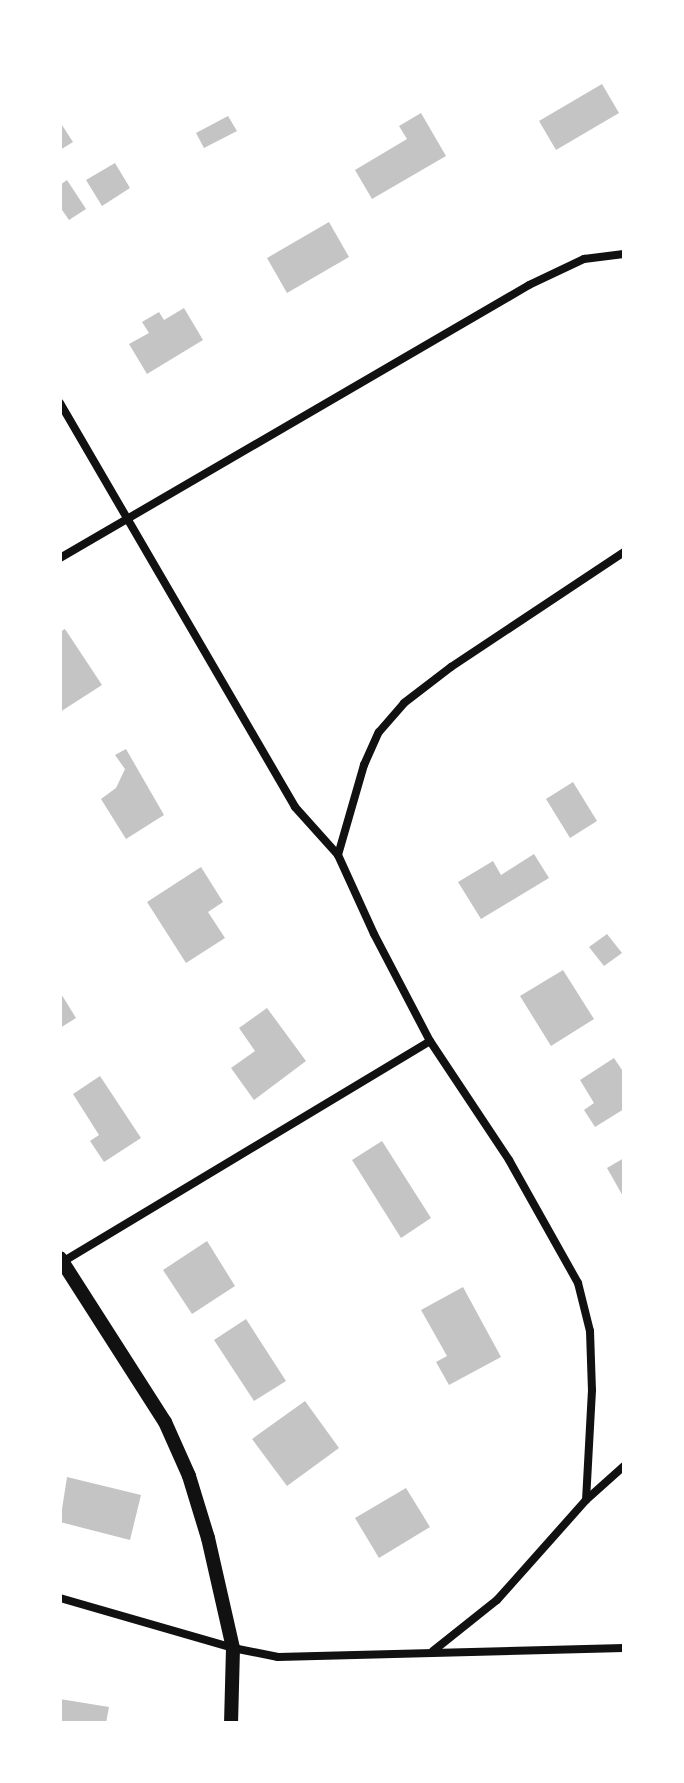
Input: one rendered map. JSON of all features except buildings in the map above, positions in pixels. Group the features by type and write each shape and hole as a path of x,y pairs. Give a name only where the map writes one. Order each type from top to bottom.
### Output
{"street":[{"path":"60,558 529,285 584,259 624,254"},
{"path":"60,403 295,807 338,855 374,934 430,1041 509,1160 578,1283 586,1305 592,1390 586,1500"},
{"path":"338,855 364,765 379,732 404,703 451,667 624,552"},
{"path":"231,1723 233,1648 208,1538 189,1476 165,1422 61,1258 430,1041"},
{"path":"433,1651 497,1600 586,1500 624,1466"},
{"path":"60,1598 233,1648 278,1657 624,1648"}]}
